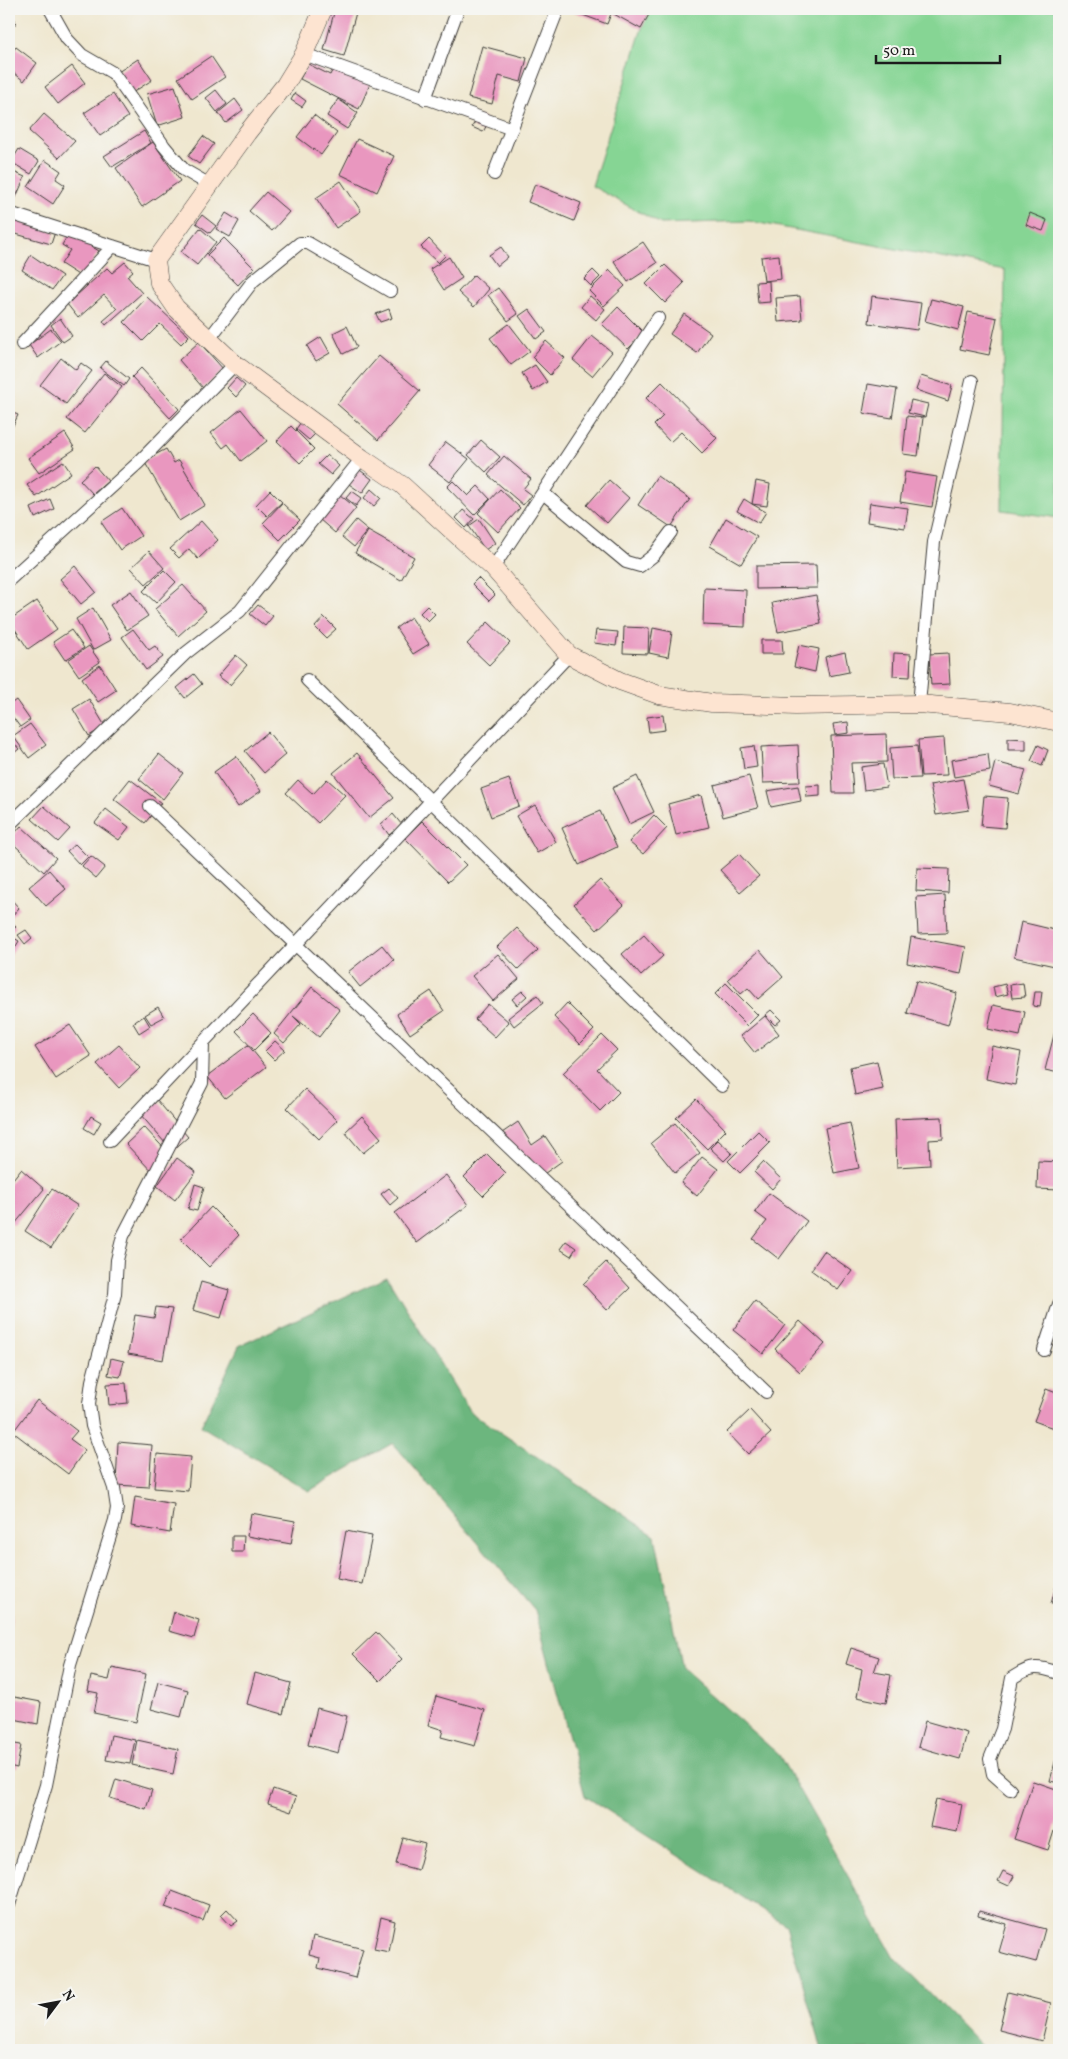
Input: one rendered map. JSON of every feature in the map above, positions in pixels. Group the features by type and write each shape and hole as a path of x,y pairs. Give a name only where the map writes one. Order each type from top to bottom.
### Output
{"street":[{"path":"50,9 67,40 82,55 113,72 164,146 184,170 210,185"},
{"path":"323,9 304,54 285,85 156,260 159,282 176,308 235,364 362,458 402,485 493,568 569,655 620,681 659,695 712,704 795,706 919,704 1010,712 1059,722"},
{"path":"425,99 458,9"},
{"path":"494,174 558,9"},
{"path":"304,54 512,129"},
{"path":"9,213 156,260"},
{"path":"208,339 253,281 300,243 308,243 390,291"},
{"path":"22,344 113,246"},
{"path":"493,568 658,318"},
{"path":"9,580 138,463 235,364"},
{"path":"919,704 934,542 972,380"},
{"path":"9,825 186,653 240,611 362,458"},
{"path":"543,492 626,562 640,566 654,555 671,532"},
{"path":"110,1141 569,655"},
{"path":"307,680 432,800 722,1086"},
{"path":"150,806 766,1392"},
{"path":"9,1905 46,1785 70,1665 115,1520 117,1508 114,1488 92,1426 89,1404 92,1381 115,1294 117,1260 124,1236 202,1083 203,1042"},
{"path":"1044,1350 1059,1304"},
{"path":"1010,1789 993,1774 990,1759 1002,1728 1012,1678 1026,1669 1041,1667 1059,1673"}],"green space":[{"path":"648,9 1059,9 1059,518 1002,510 1005,270 749,221 661,224 592,186"},
{"path":"387,1277 470,1412 655,1536 682,1669 779,1755 894,1957 985,2050 822,2050 786,1925 585,1796 535,1610 393,1443 309,1491 201,1426 239,1346"}],"building":[{"path":"335,9 357,9 344,56 324,50"},
{"path":"573,9 607,9 612,11 607,24 572,11"},
{"path":"615,9 652,9 641,29 612,13"},
{"path":"9,13 13,13 16,24 9,25"},
{"path":"482,46 527,58 521,82 499,76 492,104 468,98"},
{"path":"16,47 37,63 24,81 9,69 9,56"},
{"path":"211,56 225,77 192,99 178,78"},
{"path":"138,59 152,80 132,93 118,72"},
{"path":"308,64 330,75 334,67 370,84 359,109 300,79"},
{"path":"72,66 85,83 58,104 45,87"},
{"path":"175,86 185,117 157,126 147,94"},
{"path":"216,90 227,104 217,112 206,98"},
{"path":"295,93 306,101 302,107 291,100"},
{"path":"113,94 128,117 100,136 84,113"},
{"path":"235,99 243,110 226,123 218,113"},
{"path":"338,99 358,113 347,129 327,116"},
{"path":"44,114 75,141 59,158 29,131"},
{"path":"314,115 337,133 321,155 297,137"},
{"path":"478,116 489,121 483,132 472,127"},
{"path":"144,131 151,143 112,167 104,156"},
{"path":"203,136 214,144 199,164 188,156"},
{"path":"357,139 394,156 377,192 340,174"},
{"path":"153,142 180,181 142,207 116,168"},
{"path":"19,149 39,161 31,174 11,162"},
{"path":"45,160 61,171 56,179 65,185 53,204 28,187"},
{"path":"9,170 25,177 13,204 9,202"},
{"path":"341,181 361,211 336,228 316,198"},
{"path":"535,184 581,203 574,221 528,202"},
{"path":"266,192 289,212 272,231 249,211"},
{"path":"226,213 239,221 230,237 216,229"},
{"path":"1030,213 1047,220 1043,231 1026,225"},
{"path":"202,215 216,226 210,233 196,223"},
{"path":"9,218 55,232 51,244 9,232"},
{"path":"200,228 216,242 197,265 181,252"},
{"path":"69,233 99,251 83,278 61,264 70,250 62,245"},
{"path":"224,238 254,268 238,285 207,255"},
{"path":"429,239 445,256 438,263 421,247"},
{"path":"643,242 657,263 628,282 614,261"},
{"path":"501,247 508,257 497,266 489,255"},
{"path":"31,255 62,276 52,290 22,270"},
{"path":"779,255 781,279 764,281 761,257"},
{"path":"449,257 462,278 444,290 430,269"},
{"path":"125,262 133,271 127,276 142,293 106,325 103,321 117,309 104,295 78,318 67,304 107,268 112,273"},
{"path":"665,265 684,283 665,303 646,284"},
{"path":"593,270 600,277 591,286 584,279"},
{"path":"610,270 625,286 604,306 589,291"},
{"path":"474,275 489,289 474,307 458,292"},
{"path":"769,281 770,302 758,303 756,282"},
{"path":"498,288 518,314 508,321 488,295"},
{"path":"590,296 605,309 596,320 581,307"},
{"path":"800,296 802,320 778,322 776,298"},
{"path":"872,296 921,303 917,330 869,323"},
{"path":"147,297 189,336 181,344 160,324 143,341 124,322"},
{"path":"931,299 964,307 958,330 925,321"},
{"path":"618,307 644,333 628,349 602,324"},
{"path":"389,309 392,318 380,322 376,314"},
{"path":"529,309 546,332 536,339 519,316"},
{"path":"968,312 997,318 989,355 960,349"},
{"path":"684,314 711,333 697,353 670,334"},
{"path":"60,318 72,336 63,342 51,325"},
{"path":"509,324 530,351 511,365 490,338"},
{"path":"347,326 357,347 343,354 333,333"},
{"path":"51,329 61,341 38,358 29,345"},
{"path":"592,336 612,352 592,376 573,360"},
{"path":"321,337 330,353 316,361 307,346"},
{"path":"546,341 565,358 550,375 532,357"},
{"path":"199,342 224,370 203,388 179,360"},
{"path":"379,356 420,391 378,440 337,404"},
{"path":"61,358 76,370 81,363 92,371 66,404 40,385"},
{"path":"106,361 129,379 124,386 100,368"},
{"path":"535,365 547,382 533,391 522,373"},
{"path":"141,368 179,409 170,418 132,377"},
{"path":"104,373 122,387 85,433 67,419"},
{"path":"921,376 952,386 948,401 916,390"},
{"path":"236,378 245,386 236,397 227,388"},
{"path":"662,382 717,438 702,453 681,432 670,442 654,425 663,416 646,398"},
{"path":"868,384 897,389 892,418 863,413"},
{"path":"911,400 928,404 925,417 908,413"},
{"path":"241,409 267,441 241,461 228,444 223,448 211,433"},
{"path":"9,411 18,415 9,434"},
{"path":"907,416 923,418 918,456 903,454"},
{"path":"301,422 315,434 309,440 296,429"},
{"path":"291,426 314,449 300,463 277,441"},
{"path":"65,433 75,449 39,473 28,458"},
{"path":"481,440 500,457 486,472 468,455"},
{"path":"446,442 469,459 450,482 428,465"},
{"path":"166,449 174,463 179,460 205,505 179,521 144,461"},
{"path":"327,455 339,466 331,475 318,464"},
{"path":"504,456 531,479 523,489 531,495 523,505 488,475"},
{"path":"63,461 71,473 36,497 27,485"},
{"path":"95,466 108,481 93,494 80,480"},
{"path":"357,468 372,479 362,493 346,482"},
{"path":"905,472 937,477 932,507 900,502"},
{"path":"657,476 690,499 671,527 638,505"},
{"path":"609,480 629,498 607,523 587,505"},
{"path":"453,481 468,496 478,486 490,499 474,515 447,487"},
{"path":"756,481 770,484 767,506 752,504"},
{"path":"371,489 381,498 374,506 364,498"},
{"path":"500,489 520,508 498,532 478,513"},
{"path":"270,490 282,502 267,516 256,505"},
{"path":"352,491 362,498 356,506 346,498"},
{"path":"339,494 356,508 335,533 319,519"},
{"path":"50,499 54,509 35,518 31,508"},
{"path":"744,499 766,512 759,523 737,511"},
{"path":"282,503 300,520 280,540 263,523"},
{"path":"870,503 908,508 905,528 867,522"},
{"path":"122,508 141,536 120,550 101,522"},
{"path":"463,510 474,519 466,528 456,518"},
{"path":"726,518 757,537 741,564 710,546"},
{"path":"479,519 495,543 485,550 469,526"},
{"path":"356,520 368,530 354,547 342,537"},
{"path":"201,521 218,540 198,559 189,549 179,558 170,549"},
{"path":"368,531 414,557 401,580 355,553"},
{"path":"149,551 164,568 146,584 131,568"},
{"path":"816,565 817,588 756,589 756,566"},
{"path":"75,566 96,592 81,604 60,579"},
{"path":"164,570 176,582 156,603 143,591"},
{"path":"478,578 495,595 489,601 472,584"},
{"path":"183,585 206,611 178,636 155,609"},
{"path":"704,588 746,590 745,627 703,625"},
{"path":"131,591 148,616 127,630 110,605"},
{"path":"816,595 821,624 778,632 772,603"},
{"path":"37,601 57,629 28,649 9,620"},
{"path":"258,605 273,616 265,626 250,614"},
{"path":"427,606 435,614 428,621 420,613"},
{"path":"93,608 111,640 93,650 76,619"},
{"path":"324,617 336,629 326,638 315,627"},
{"path":"411,617 429,644 413,654 396,628"},
{"path":"488,622 510,643 489,665 467,644"},
{"path":"624,627 649,628 648,654 623,653"},
{"path":"653,628 672,632 668,657 649,653"},
{"path":"133,629 149,650 155,646 163,657 146,670 122,637"},
{"path":"71,630 84,648 65,660 53,642"},
{"path":"596,630 618,632 616,646 594,643"},
{"path":"761,640 782,640 783,654 761,654"},
{"path":"799,645 819,649 815,672 794,667"},
{"path":"89,646 100,662 79,676 68,660"},
{"path":"845,652 849,672 829,676 825,657"},
{"path":"894,653 911,654 910,677 893,676"},
{"path":"948,653 950,684 931,685 929,654"},
{"path":"236,655 247,665 230,685 218,676"},
{"path":"100,665 116,690 98,702 82,678"},
{"path":"194,674 202,684 185,698 177,688"},
{"path":"89,699 105,726 89,736 73,709"},
{"path":"16,700 30,720 20,727 9,712 9,705"},
{"path":"663,715 665,730 649,732 647,717"},
{"path":"848,722 849,733 835,735 833,724"},
{"path":"30,724 46,745 29,758 13,736"},
{"path":"268,732 286,754 264,773 245,751"},
{"path":"886,734 887,762 851,763 853,793 833,793 831,736"},
{"path":"9,737 19,749 9,757"},
{"path":"944,738 947,775 921,776 918,740"},
{"path":"1008,738 1026,739 1026,750 1008,750"},
{"path":"798,745 800,782 763,783 761,747"},
{"path":"1038,745 1048,750 1042,766 1031,761"},
{"path":"754,746 757,767 744,769 741,748"},
{"path":"917,746 920,778 892,779 890,748"},
{"path":"357,753 394,798 369,818 333,773"},
{"path":"159,754 183,773 163,799 139,779"},
{"path":"988,754 990,771 954,777 951,760"},
{"path":"236,756 261,791 238,807 214,772"},
{"path":"995,762 1026,770 1019,794 989,786"},
{"path":"883,764 887,787 864,790 861,767"},
{"path":"637,776 654,812 629,824 612,788"},
{"path":"749,776 758,808 723,817 714,785"},
{"path":"130,779 161,803 145,823 114,799"},
{"path":"327,779 345,795 318,823 286,793 298,780 313,794"},
{"path":"509,779 519,806 491,817 481,789"},
{"path":"963,779 969,810 936,815 930,785"},
{"path":"820,785 820,796 807,797 806,786"},
{"path":"798,786 801,801 771,807 767,791"},
{"path":"701,795 709,827 676,835 668,804"},
{"path":"984,796 1008,798 1005,828 981,826"},
{"path":"535,805 556,842 537,853 516,816"},
{"path":"44,806 70,829 58,842 32,819"},
{"path":"106,809 129,827 119,840 95,823"},
{"path":"600,811 617,847 579,865 562,828"},
{"path":"393,814 402,825 389,835 381,824"},
{"path":"654,815 667,828 643,854 629,842"},
{"path":"422,821 466,865 448,882 405,838"},
{"path":"21,826 56,858 44,872 9,840"},
{"path":"75,844 88,857 80,865 67,851"},
{"path":"739,854 759,876 740,892 720,870"},
{"path":"91,856 105,867 96,878 82,866"},
{"path":"917,868 949,869 948,893 916,891"},
{"path":"49,870 66,889 46,906 29,887"},
{"path":"600,880 624,905 597,930 574,904"},
{"path":"945,895 947,933 918,934 916,897"},
{"path":"9,897 19,908 10,918 9,917"},
{"path":"9,920 16,927 10,933 9,931"},
{"path":"1021,922 1059,931 1059,967 1014,957"},
{"path":"517,928 538,950 518,969 497,947"},
{"path":"26,930 32,938 25,944 18,935"},
{"path":"9,935 19,941 9,958"},
{"path":"644,935 663,956 641,976 622,954"},
{"path":"911,937 966,947 961,974 907,963"},
{"path":"382,945 394,960 360,987 348,972"},
{"path":"760,950 783,977 758,999 748,988 741,994 728,979"},
{"path":"498,954 519,979 493,1001 472,976"},
{"path":"916,981 957,993 948,1025 907,1013"},
{"path":"726,983 758,1015 747,1026 715,994"},
{"path":"1023,983 1025,997 1012,998 1010,985"},
{"path":"1005,984 1008,994 995,997 993,987"},
{"path":"312,987 340,1010 319,1037 293,1016 301,1024 284,1043 274,1034"},
{"path":"431,991 444,1011 410,1034 397,1014"},
{"path":"522,991 527,996 517,1005 512,999"},
{"path":"1035,992 1042,992 1040,1007 1033,1006"},
{"path":"537,995 543,1003 514,1026 508,1018"},
{"path":"567,1003 594,1030 580,1044 554,1017"},
{"path":"488,1004 509,1022 495,1037 475,1019"},
{"path":"993,1005 1025,1012 1020,1036 988,1029"},
{"path":"158,1007 164,1017 151,1024 145,1015"},
{"path":"771,1010 781,1020 775,1025 765,1015"},
{"path":"253,1014 271,1033 254,1050 236,1031"},
{"path":"144,1016 150,1026 139,1033 133,1023"},
{"path":"765,1016 779,1034 755,1053 741,1036"},
{"path":"70,1025 91,1056 56,1079 35,1047"},
{"path":"1056,1027 1059,1028 1059,1073 1045,1070"},
{"path":"602,1035 617,1050 597,1069 619,1092 600,1111 563,1073"},
{"path":"275,1041 285,1050 274,1060 265,1051"},
{"path":"119,1045 140,1068 119,1088 97,1064"},
{"path":"248,1045 266,1067 225,1098 207,1076"},
{"path":"992,1046 1021,1052 1015,1085 986,1079"},
{"path":"877,1061 883,1089 855,1095 850,1067"},
{"path":"305,1089 337,1120 319,1139 287,1108"},
{"path":"696,1099 726,1130 707,1149 676,1118"},
{"path":"157,1100 188,1137 172,1151 140,1114"},
{"path":"91,1116 101,1122 94,1134 84,1128"},
{"path":"362,1116 381,1138 363,1153 345,1132"},
{"path":"942,1117 943,1139 929,1140 930,1165 897,1167 895,1119"},
{"path":"518,1122 532,1145 545,1136 562,1161 541,1176 528,1156 520,1161 502,1133"},
{"path":"675,1123 700,1153 675,1173 651,1143"},
{"path":"850,1123 859,1168 834,1173 825,1128"},
{"path":"144,1127 172,1157 154,1174 126,1144"},
{"path":"758,1131 770,1143 740,1173 728,1161"},
{"path":"718,1140 732,1153 724,1161 710,1148"},
{"path":"487,1154 506,1173 483,1196 464,1177"},
{"path":"702,1157 718,1169 697,1196 681,1183"},
{"path":"177,1158 196,1172 175,1200 157,1186"},
{"path":"1038,1161 1059,1162 1059,1190 1037,1189"},
{"path":"763,1162 781,1179 772,1189 754,1172"},
{"path":"21,1169 44,1189 14,1225 9,1221 9,1184"},
{"path":"446,1175 468,1205 417,1243 395,1213"},
{"path":"195,1184 204,1187 197,1211 188,1209"},
{"path":"389,1188 398,1198 390,1205 381,1194"},
{"path":"52,1189 78,1206 51,1248 25,1231"},
{"path":"769,1193 807,1221 779,1259 753,1239 767,1221 755,1212"},
{"path":"211,1207 239,1235 209,1267 181,1239"},
{"path":"566,1241 576,1248 571,1256 560,1249"},
{"path":"824,1251 852,1271 838,1290 811,1270"},
{"path":"606,1262 630,1288 607,1310 583,1284"},
{"path":"201,1282 229,1290 221,1318 193,1310"},
{"path":"755,1301 785,1325 763,1354 733,1330"},
{"path":"156,1307 172,1309 163,1360 128,1354 135,1315 154,1318"},
{"path":"800,1321 825,1344 800,1372 775,1349"},
{"path":"111,1358 124,1361 120,1377 108,1375"},
{"path":"126,1383 128,1403 109,1405 107,1384"},
{"path":"1046,1389 1059,1394 1059,1430 1034,1421"},
{"path":"37,1400 77,1431 70,1439 85,1450 68,1474 13,1432"},
{"path":"750,1410 771,1433 748,1454 727,1432"},
{"path":"118,1442 152,1445 149,1487 116,1485"},
{"path":"157,1454 191,1457 188,1491 154,1488"},
{"path":"135,1497 174,1504 170,1533 131,1526"},
{"path":"251,1513 295,1521 291,1544 247,1536"},
{"path":"346,1531 372,1536 362,1584 337,1579"},
{"path":"232,1536 244,1536 243,1552 232,1552"},
{"path":"1059,1574 1059,1606 1051,1604"},
{"path":"174,1612 199,1620 194,1638 169,1631"},
{"path":"9,1614 12,1615 10,1628 9,1628"},
{"path":"376,1632 402,1659 380,1681 353,1654"},
{"path":"851,1648 879,1657 874,1672 891,1675 886,1703 857,1697 862,1669 846,1664"},
{"path":"112,1667 146,1674 136,1722 94,1713 98,1693 88,1691 91,1676 109,1680"},
{"path":"255,1673 291,1683 283,1714 247,1704"},
{"path":"158,1682 188,1690 181,1717 151,1709"},
{"path":"9,1696 41,1702 38,1724 9,1718"},
{"path":"436,1696 485,1710 475,1746 441,1737 443,1730 428,1725"},
{"path":"317,1708 347,1716 338,1753 308,1745"},
{"path":"925,1721 967,1733 960,1759 918,1747"},
{"path":"111,1735 135,1740 130,1764 106,1760"},
{"path":"137,1740 178,1749 173,1774 132,1765"},
{"path":"9,1743 21,1745 17,1768 9,1766"},
{"path":"1059,1747 1059,1783 1050,1781"},
{"path":"116,1779 152,1790 146,1809 110,1798"},
{"path":"1033,1781 1059,1790 1059,1815 1048,1850 1014,1839"},
{"path":"273,1789 296,1797 291,1812 268,1804"},
{"path":"936,1799 962,1804 957,1832 930,1827"},
{"path":"403,1838 425,1844 418,1870 396,1864"},
{"path":"1003,1871 1014,1876 1009,1886 998,1881"},
{"path":"172,1891 209,1905 203,1921 165,1907"},
{"path":"227,1909 238,1921 231,1926 221,1915"},
{"path":"979,1911 1045,1929 1036,1962 999,1952 1007,1924 978,1916"},
{"path":"381,1917 395,1921 389,1952 374,1949"},
{"path":"1059,1918 1059,1931 1055,1930"},
{"path":"313,1936 363,1949 355,1978 318,1968 320,1958 309,1955"},
{"path":"1008,1992 1051,2003 1042,2041 999,2030"}]}
